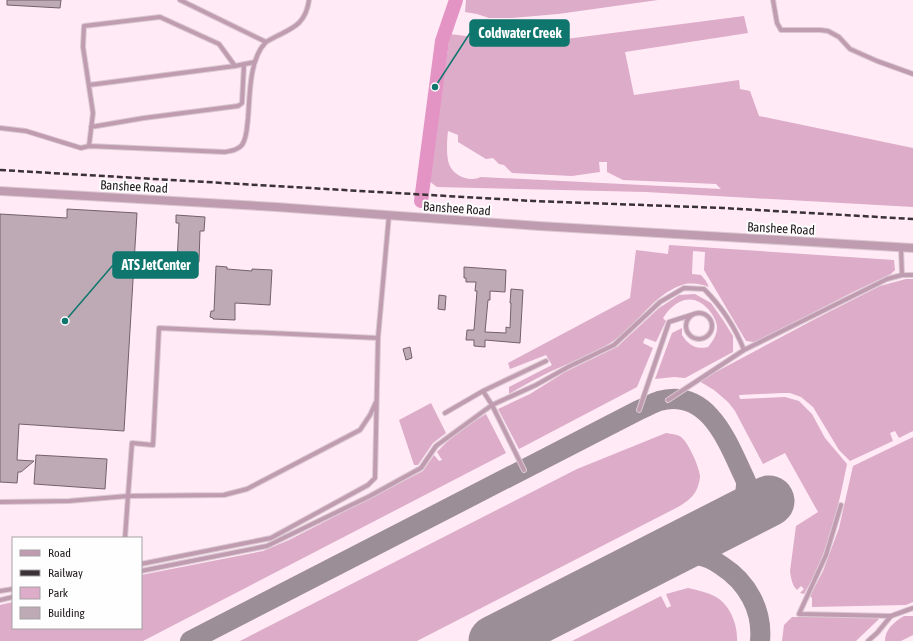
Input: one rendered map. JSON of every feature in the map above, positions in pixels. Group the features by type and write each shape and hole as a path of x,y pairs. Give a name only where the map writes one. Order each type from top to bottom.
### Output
{"street":[{"name":"Banshee Road","path":"0,191 276,207 539,226 913,248"}],"lane":[{"path":"180,0 266,42"},
{"path":"0,128 26,131 81,148 89,146 225,152 234,151 242,145 245,138 255,62 260,48 275,36 288,32 300,23 305,16 309,0"},
{"path":"772,0 777,23 781,30 828,31 839,37 850,49 913,74"},
{"path":"89,146 93,113 83,47 84,26 160,17 219,44 235,66"},
{"path":"89,85 235,66 255,62"},
{"path":"91,128 144,118 238,106 242,103 244,64"},
{"path":"142,564 271,538 368,485 375,478 378,338 389,215"},
{"path":"901,248 902,276"},
{"path":"668,400 744,350 887,279 913,275"},
{"path":"142,571 267,546 370,496 421,468 436,446 492,405 536,385 568,367 614,345 660,302 684,288 704,289 719,304 744,350"},
{"path":"639,410 669,322 694,314 702,313 710,318 713,326 710,335 702,339 693,338 687,332 687,320 694,314"},
{"path":"125,537 132,443 152,444 159,328 378,338"},
{"path":"445,413 483,392 546,361"},
{"path":"483,392 492,405 524,470"},
{"path":"0,502 69,501 128,496 224,495 247,489 360,430 370,415 377,400"},
{"path":"841,505 826,555 799,614 891,616 913,609"},
{"path":"0,591 12,589"},
{"path":"0,600 12,597"},
{"path":"868,641 877,633 891,616"}],"green space":[{"path":"466,0 658,0 558,14 512,18 489,18 465,12"},
{"path":"744,16 748,33 625,52 634,95 739,80 740,89 750,91 759,116 913,148 913,207 646,192 437,187 429,181 450,34 515,42 566,39","holes":["448,131 458,135 458,142 486,159 493,158 499,164 504,165 512,173 572,176 600,172 599,162 607,162 607,172 623,180 716,184 721,189 481,177 467,179 458,175 451,168 448,161"]},
{"path":"669,245 894,260 895,270 891,274 761,340 753,342 746,341 704,270 705,252 693,251 692,274 701,275 709,287 699,284 688,284 671,290 653,303 629,328 606,346 556,369 509,394 509,387 552,365 546,355 510,369 508,363 630,298 636,250 668,254"},
{"path":"906,279 913,279 913,431 899,438 895,431 890,433 893,441 850,461 839,450 813,407 801,397 790,393 739,395 740,399 785,397 799,401 812,414 825,438 847,464 836,514 826,547 820,563 804,594 800,593 804,589 801,586 797,590 795,588 790,571 796,526 818,512 785,453 763,464 735,411 728,402 714,390 699,381 880,286"},
{"path":"695,294 711,303 723,320 733,336 733,352 685,378 674,377 655,379 672,333 682,328 682,335 687,342 693,346 704,348 708,347 716,333 717,325 709,310 697,301 690,299 684,300 673,306 663,318 666,321 656,342 645,338 643,343 653,348 637,387 519,449 498,409 530,394 565,372 617,347 659,308 679,295"},
{"path":"431,403 446,433 433,443 418,465 414,465 399,420"},
{"path":"486,414 506,453 143,641 0,641 0,605 12,602 12,629 142,629 142,575 263,551 289,540 423,471 434,455 439,461 442,460 437,452 472,422"},
{"path":"666,433 678,435 684,440 698,466 700,476 699,484 696,491 688,500 678,507 417,641 240,641 577,469"},
{"path":"913,437 913,602 906,605 812,607 812,598 810,596 823,571 839,528 853,466"},
{"path":"688,588 713,595 725,605 732,616 736,628 737,641 572,641 661,596 667,608 671,606 666,594"},
{"path":"904,616 913,616 913,635 901,641 885,641 888,629"},
{"path":"792,617 876,617 879,619 856,641 782,641 784,625"}],"building":[{"path":"7,0 61,0 60,8 7,5"},
{"path":"67,209 137,213 124,431 19,424 17,460 34,461 21,472 18,472 17,483 0,482 0,214 67,218"},
{"path":"176,215 205,217 204,231 200,231 199,262 177,261 179,223 176,223"},
{"path":"216,266 227,267 227,269 252,271 252,269 272,270 270,305 235,303 235,320 213,319 210,317 211,311 214,311"},
{"path":"464,267 506,270 505,292 490,291 485,332 506,333 506,327 510,328 511,289 523,290 520,343 485,340 485,347 474,346 474,340 466,340 467,330 474,330 477,291 475,291 476,282 466,282 466,278 464,278"},
{"path":"439,295 446,296 445,310 438,309"},
{"path":"410,347 412,358 406,360 403,349"},
{"path":"36,455 107,459 105,489 34,484"}],"waterway":[{"path":"421,201 442,41 456,0"}],"taxiway":[{"path":"190,641 659,401 677,399 692,403 704,411 715,423 724,437 746,481 746,492 743,502 732,520"},
{"path":"648,562 672,556 690,555 707,557 719,564 739,580 752,598 759,618 760,641"}],"runway":[{"path":"494,641 769,501"}],"railway":[{"path":"0,170 533,201 723,208 913,219"}],"place":[{"name":"Coldwater Creek","path":"435,87"},
{"name":"ATS JetCenter","path":"65,321"}]}
